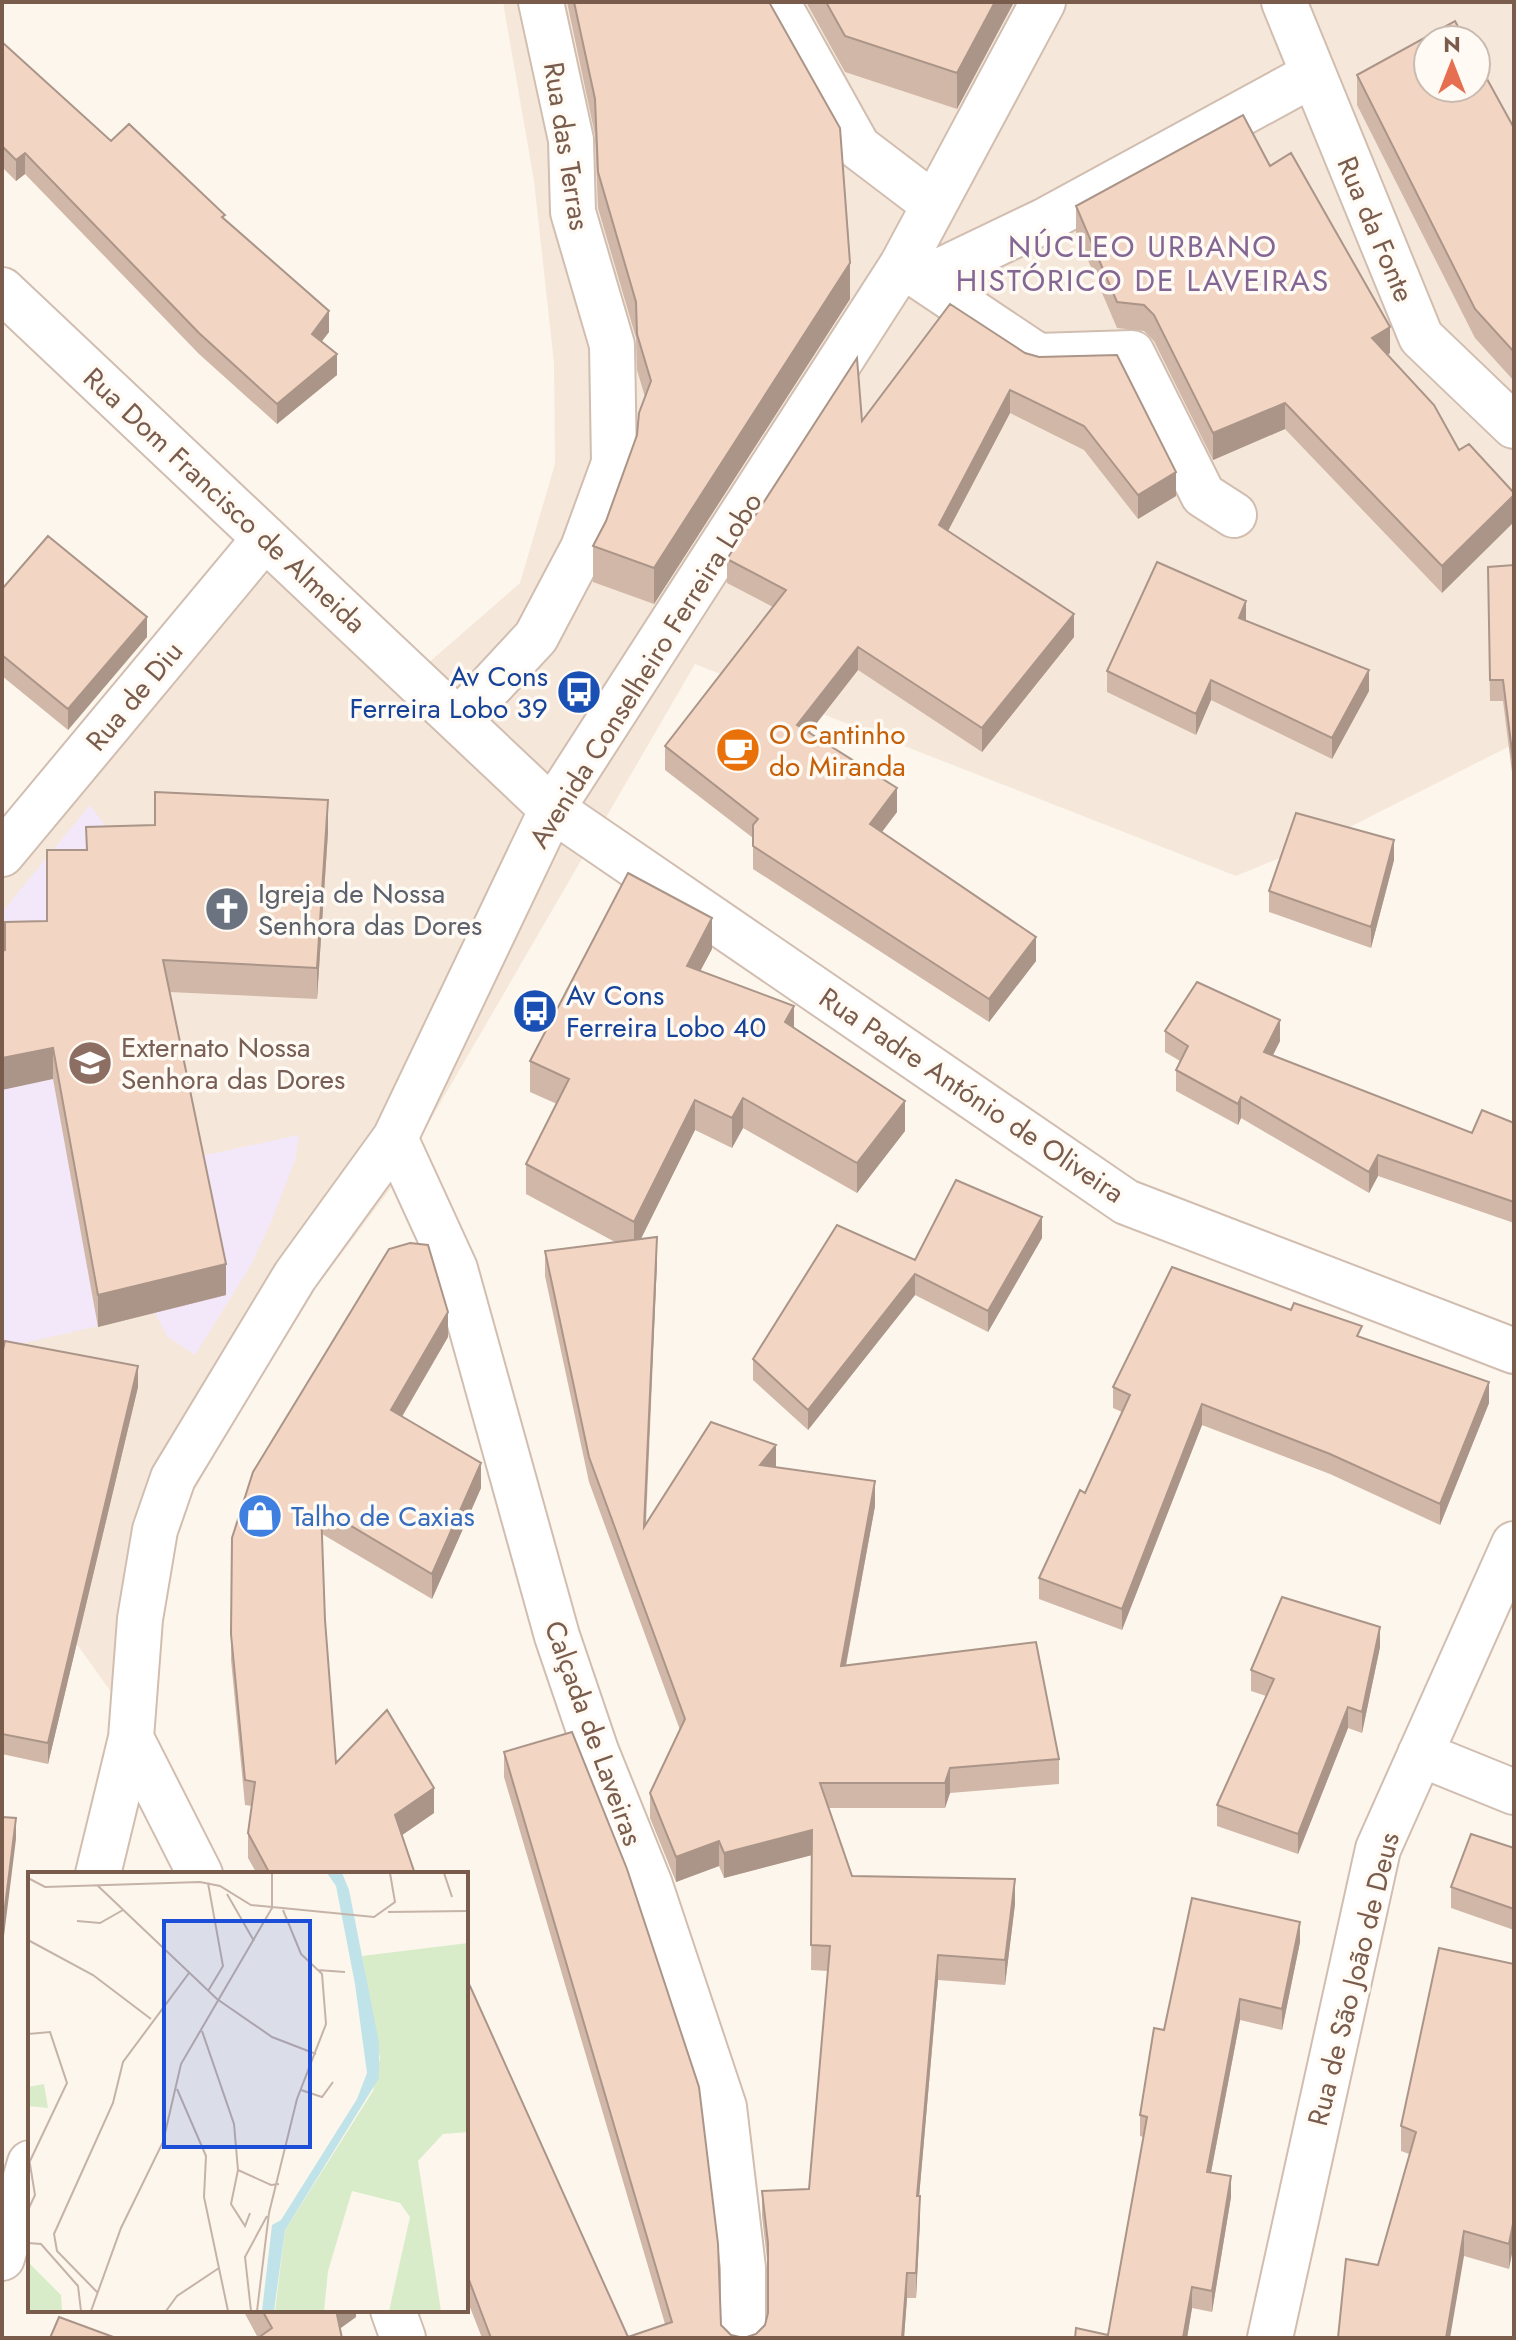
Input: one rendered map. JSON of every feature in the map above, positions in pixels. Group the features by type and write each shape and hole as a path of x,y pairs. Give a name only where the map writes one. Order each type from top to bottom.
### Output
{"street":[{"name":"Rua das Terras","path":"459,720 536,637 583,548 614,463 612,345 573,212 571,140 541,2"},
{"path":"777,2 840,121 858,147 933,204"},
{"name":"Avenida Conselheiro Ferreira Lobo","path":"98,1872 131,1738 140,1619 155,1530 173,1478 295,1276 395,1138 552,809 912,272 933,204 1043,2"},
{"name":"Rua da Fonte","path":"1284,2 1421,337 1514,426"},
{"path":"912,272 1044,221 1312,75"},
{"path":"912,272 1038,356 1132,353 1203,495 1234,515"},
{"name":"Rua Dom Francisco de Almeida","path":"2,290 552,809"},
{"name":"Rua de Diu","path":"2,854 265,538"},
{"name":"Rua Padre António de Oliveira","path":"552,809 1126,1202 1514,1351"},
{"name":"Calçada de Laveiras","path":"395,1138 455,1269 557,1636 596,1751 650,1885 724,2107 743,2268 743,2338"},
{"name":"Rua de São João de Deus","path":"1270,2338 1378,1849 1514,1544"},
{"path":"131,1738 199,1872"},
{"path":"1420,1754 1514,1792"},
{"path":"2,2258 28,2170"},
{"path":"394,2312 403,2338"}],"shaded area":[{"name":"NÚCLEO URBANO HISTÓRICO DE LAVEIRAS","path":"503,2 1514,2 1514,744 1328,838 1236,876 695,664 391,1188 211,1427 158,1565 132,1721 2,1540 2,858 273,568 403,685 520,583 555,464 554,363 534,181"},
{"name":"Externato Nossa Senhora das Dores","path":"90,805 128,857 197,1157 299,1135 295,1160 251,1265 195,1355 167,1336 155,1313 2,1348 2,912"}],"building":[{"path":"574,2 769,2 840,128 850,263 654,568 593,546 606,521 637,435 639,413 651,381 637,334 636,302 598,172 595,99"},
{"path":"826,2 995,2 957,73 845,36"},
{"path":"2,42 111,141 129,124 225,215 222,217 329,311 312,334 337,354 277,404 199,333 25,153 16,160 2,146"},
{"path":"1412,45 1412,104 1492,104 1492,88 1514,128 1514,352 1475,309 1357,75"},
{"path":"1243,115 1270,166 1291,153 1390,327 1372,338 1434,405 1459,450 1469,444 1514,493 1442,566 1285,403 1213,433 1154,315 1144,305 1117,302 1076,206"},
{"path":"950,304 1025,353 1039,357 1117,355 1176,472 1138,495 1084,426 1010,390 939,525 1074,614 982,728 858,647 797,725 897,788 870,824 1036,937 989,999 753,846 753,825 758,819 665,746 786,590 727,559 857,358 862,421"},
{"path":"48,536 147,617 68,709 2,655 2,589"},
{"path":"1157,562 1246,601 1239,618 1369,670 1332,738 1211,680 1196,714 1107,671"},
{"path":"1514,565 1514,767 1503,680 1490,680 1488,567"},
{"path":"155,792 328,800 317,968 163,960 226,1264 98,1295 53,1048 2,1058 5,922 47,921 47,850 87,850 86,827 155,825"},
{"path":"1296,813 1394,840 1371,927 1269,891"},
{"path":"628,873 712,918 687,966 794,1006 785,1022 905,1101 857,1163 743,1098 732,1118 695,1100 634,1222 526,1164 569,1079 530,1061"},
{"path":"1197,982 1280,1020 1264,1052 1472,1133 1482,1110 1514,1123 1514,1202 1378,1155 1369,1172 1241,1097 1238,1104 1176,1070 1188,1046 1165,1031"},
{"path":"956,1180 1042,1217 988,1311 915,1274 808,1410 753,1359 837,1225 915,1260"},
{"path":"657,1237 644,1527 711,1422 776,1445 760,1465 875,1481 841,1666 1036,1642 1059,1759 950,1768 945,1783 820,1783 852,1876 1015,1879 1005,1960 938,1955 917,2196 920,2196 916,2273 907,2273 902,2338 744,2338 756,2334 765,2325 768,2313 768,2243 762,2191 809,2189 830,1946 811,1945 812,1830 724,1853 719,1841 676,1857 650,1793 685,1719 589,1457 545,1251"},
{"path":"410,1243 428,1245 448,1312 391,1410 481,1463 432,1574 321,1508 325,1620 336,1763 387,1710 434,1788 395,1815 414,1872 269,1872 248,1833 255,1782 245,1780 231,1634 232,1538 253,1472 389,1249"},
{"path":"1172,1267 1291,1310 1294,1303 1362,1326 1357,1336 1489,1382 1440,1504 1330,1454 1202,1404 1122,1609 1039,1578 1080,1490 1085,1493 1130,1395 1113,1387"},
{"path":"5,1341 138,1366 48,1743 2,1734 2,1354"},
{"path":"1282,1597 1380,1627 1362,1712 1348,1707 1298,1834 1217,1805 1274,1679 1251,1670"},
{"path":"572,1732 627,1869 699,2087 718,2244 721,2325 731,2335 744,2338 491,2338 468,2277 468,1983 628,2337 672,2322 504,1752"},
{"path":"2,1817 16,1818 2,1931"},
{"path":"1471,1834 1514,1848 1514,1909 1451,1887"},
{"path":"1192,1898 1300,1922 1282,2009 1240,1999 1207,2172 1231,2176 1212,2291 1192,2287 1183,2338 1075,2338 1076,2328 1108,2335 1147,2117 1140,2115 1154,2028 1164,2030"},
{"path":"1439,1948 1514,1964 1514,2219 1509,2244 1464,2231 1446,2338 1338,2338 1346,2259 1378,2265 1416,2132 1401,2126"},
{"path":"263,2312 336,2312 342,2338 258,2338 272,2328"},
{"path":"59,2317 116,2338 50,2338"}],"place":[{"name":"Av Cons Ferreira Lobo 39","path":"579,692"},
{"name":"O Cantinho do Miranda","path":"738,750"},
{"name":"Igreja de Nossa Senhora das Dores","path":"227,909"},
{"name":"Av Cons Ferreira Lobo 40","path":"535,1011"},
{"name":"Externato Nossa Senhora das Dores","path":"90,1063"},
{"name":"Talho de Caxias","path":"260,1516"}],"district":[{"name":"NÚCLEO URBANO HISTÓRICO DE LAVEIRAS","path":"1143,264"}]}
